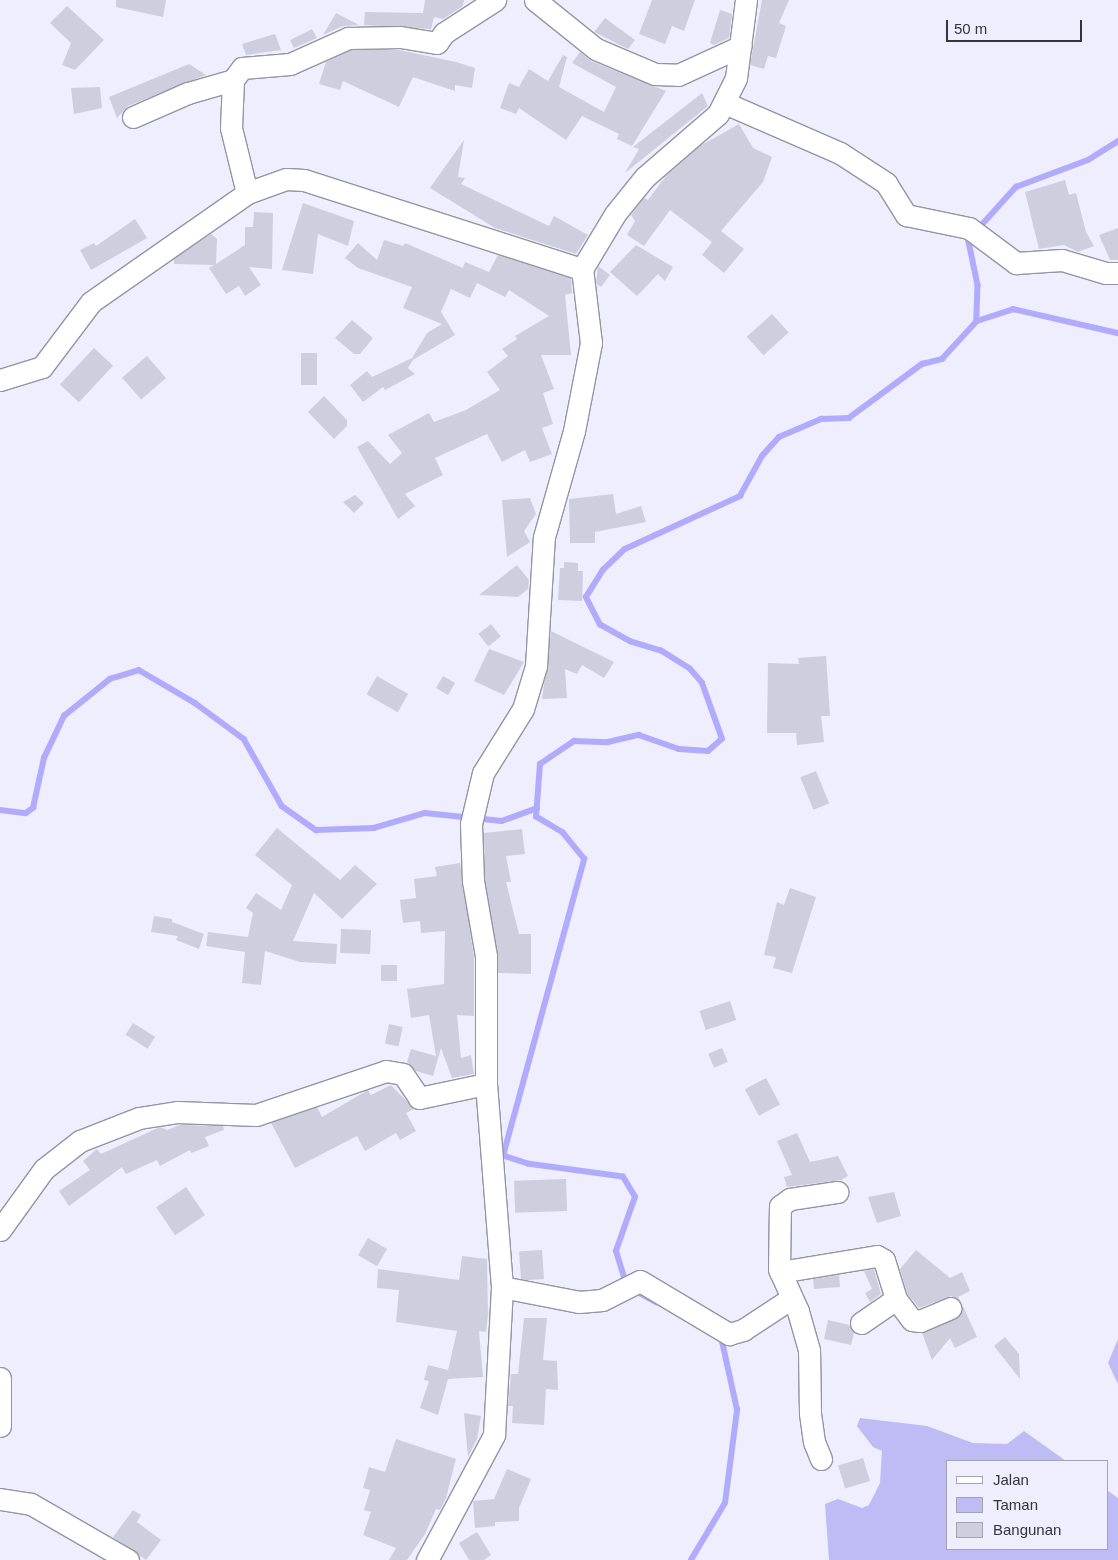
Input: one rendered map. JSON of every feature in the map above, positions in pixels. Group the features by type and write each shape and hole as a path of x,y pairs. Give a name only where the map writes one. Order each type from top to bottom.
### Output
{"street":[{"path":"247,193 231,128 233,80 242,68 290,64 348,38 400,37 437,43 444,33 495,0"},
{"path":"535,0 596,48 655,74 678,75 741,46"},
{"path":"427,1560 492,1445 502,1329 502,1287 486,1084 486,956 473,881 471,824 475,795 483,772 523,709 536,666 544,537 574,431 591,343 582,269 615,214 645,177 712,121 725,103 736,78 746,0"},
{"path":"133,117 188,93 233,80"},
{"path":"725,103 846,156 886,183 906,215 969,228 1016,263 1062,260 1106,273 1118,273"},
{"path":"0,380 42,367 91,302 247,193 286,179 304,180 582,269"},
{"path":"0,1230 51,1163 80,1141 139,1118 185,1112 256,1115 386,1071 402,1074 419,1098 486,1084"},
{"path":"822,1460 814,1442 810,1412 809,1350 798,1311 790,1299 780,1272 781,1204 837,1192"},
{"path":"780,1272 877,1256 884,1260 896,1299 915,1321 950,1308"},
{"path":"502,1287 579,1302 602,1300 634,1282 729,1334 743,1330 790,1299"},
{"path":"861,1323 896,1299"},
{"path":"0,1378 0,1426"},
{"path":"0,1499 30,1504 124,1559"}],"green space":[{"path":"1118,1339 1118,1384 1108,1363"},
{"path":"860,1418 927,1426 973,1443 1007,1444 1024,1431 1065,1460 946,1460 946,1550 1108,1550 1108,1491 1118,1498 1118,1560 829,1560 825,1504 838,1499 862,1508 869,1505 880,1483 882,1451 873,1447 857,1426"}],"building":[{"path":"116,0 166,0 163,17 116,7"},
{"path":"425,0 464,0 463,6 443,19 434,17 431,29 364,25 365,12 423,13"},
{"path":"652,0 695,0 684,31 672,26 665,44 639,34"},
{"path":"762,0 789,0 779,23 786,26 776,58 768,56 764,69 750,65"},
{"path":"67,6 104,40 75,70 62,65 71,43 50,23"},
{"path":"720,10 732,14 729,38 714,45 710,43"},
{"path":"336,13 359,25 343,26 323,35"},
{"path":"605,18 635,40 628,49 594,32"},
{"path":"312,29 317,38 294,48 290,40"},
{"path":"275,34 281,50 246,55 242,44"},
{"path":"351,50 399,50 456,62 475,68 472,88 455,85 455,91 413,77 399,107 343,81 340,90 319,84 326,62"},
{"path":"580,52 591,61 666,91 632,146 617,139 619,134 582,116 566,140 519,108 516,114 500,108 509,83 519,87 529,69 548,81 563,55 567,57 559,87 604,112 616,87 572,63"},
{"path":"189,64 206,75 128,106 117,118 109,97"},
{"path":"100,87 102,108 74,114 71,88"},
{"path":"702,93 708,106 625,173 639,149 633,147"},
{"path":"739,124 753,148 772,157 763,182 721,231 744,249 724,273 702,255 712,242 670,210 644,246 627,235 635,221 631,215 644,198 648,200 666,176 700,146"},
{"path":"464,140 458,177 465,178 461,184 549,226 554,216 588,235 576,254 495,228 430,188"},
{"path":"1065,180 1069,195 1076,193 1086,232 1094,246 1078,252 1064,245 1039,249 1025,192"},
{"path":"303,203 354,221 348,246 318,234 313,274 282,270"},
{"path":"254,212 273,213 272,269 249,267 261,285 245,296 239,286 226,294 209,268 214,265 174,264 174,259 211,234 217,239 216,264 245,245 245,227 253,227"},
{"path":"135,219 147,238 91,270 80,250 94,243 96,246"},
{"path":"1118,228 1118,260 1110,260 1099,235"},
{"path":"384,240 403,246 405,243 463,268 465,262 489,272 498,255 571,278 572,293 565,295 571,355 541,355 554,389 543,393 553,424 542,428 552,454 530,462 525,450 502,462 487,434 435,458 443,475 405,494 415,506 398,519 357,447 368,441 390,464 402,453 388,435 429,413 434,422 466,410 500,390 487,372 508,356 502,349 517,339 515,336 549,316 509,290 505,297 477,283 470,298 451,289 441,312 455,335 413,360 408,368 415,374 385,390 383,387 363,402 350,385 367,371 372,377 412,358 427,333 442,324 403,308 412,287 358,268 345,258 358,243 377,260"},
{"path":"636,245 673,267 665,281 658,274 637,296 610,272"},
{"path":"598,266 610,275 601,287 596,284"},
{"path":"772,314 789,333 763,355 747,337"},
{"path":"352,320 373,338 360,354 354,354 335,338"},
{"path":"94,348 113,366 79,402 60,385"},
{"path":"301,353 317,353 317,385 301,385"},
{"path":"147,356 166,378 141,400 122,378"},
{"path":"324,396 347,420 347,426 334,439 308,412"},
{"path":"613,494 616,514 641,506 646,522 595,532 595,543 570,543 569,499"},
{"path":"355,495 364,503 354,513 343,502"},
{"path":"530,498 536,514 524,531 530,542 507,557 502,500"},
{"path":"564,562 578,563 578,571 583,571 582,601 558,600 560,568 564,568"},
{"path":"517,565 529,580 528,589 518,597 479,595"},
{"path":"491,624 501,637 488,646 478,634"},
{"path":"551,631 614,662 604,678 582,665 577,674 565,669 567,698 542,699"},
{"path":"489,649 524,662 504,695 474,681"},
{"path":"826,656 830,716 821,716 824,742 797,745 796,733 767,733 768,663 799,664 798,658"},
{"path":"377,676 408,694 398,712 366,694"},
{"path":"443,676 455,683 448,695 436,688"},
{"path":"816,771 829,803 813,810 800,777"},
{"path":"277,828 340,880 355,865 377,884 342,919 314,893 293,941 337,944 336,964 300,962 265,951 261,985 242,983 245,952 206,946 208,932 248,937 253,913 246,908 256,893 281,910 292,885 255,855"},
{"path":"522,829 525,854 506,856 511,882 506,882 519,934 531,934 531,974 498,973 485,880 484,833"},
{"path":"460,863 474,957 474,1016 457,1015 461,1058 471,1055 474,1074 452,1078 441,1048 433,1076 416,1071 407,1062 411,1049 436,1056 429,1015 411,1018 407,989 444,984 445,931 421,933 420,921 403,923 400,900 416,898 414,879 437,876 435,867"},
{"path":"790,888 816,897 792,973 773,968 776,957 764,955 777,902 784,905"},
{"path":"154,916 172,919 172,922 204,934 199,949 176,940 178,936 151,932"},
{"path":"341,929 371,930 370,954 340,953"},
{"path":"381,965 397,965 397,981 381,981"},
{"path":"730,1001 736,1020 706,1030 700,1011"},
{"path":"133,1023 155,1037 148,1049 126,1035"},
{"path":"389,1024 403,1027 399,1046 385,1044"},
{"path":"722,1048 728,1062 714,1068 708,1054"},
{"path":"766,1078 780,1104 759,1116 745,1089"},
{"path":"391,1085 414,1109 406,1113 416,1131 400,1140 396,1133 365,1151 357,1136 295,1168 271,1123 317,1107 322,1117 368,1090 371,1095"},
{"path":"180,1125 223,1126 224,1130 205,1137 209,1146 191,1153 190,1150 160,1166 157,1160 126,1174 122,1167 69,1206 59,1191 90,1170 83,1161 97,1149 101,1154 160,1127 167,1130"},
{"path":"797,1133 810,1162 838,1156 848,1176 841,1180 787,1187 784,1177 792,1175 777,1141"},
{"path":"566,1179 567,1211 515,1213 514,1181"},
{"path":"186,1187 205,1215 175,1235 156,1207"},
{"path":"894,1192 901,1216 877,1223 868,1197"},
{"path":"368,1238 387,1249 377,1266 358,1255"},
{"path":"542,1250 544,1279 521,1281 519,1252"},
{"path":"916,1250 950,1278 962,1272 970,1291 958,1297 961,1302 951,1296 919,1308 907,1293 900,1269"},
{"path":"462,1256 487,1259 488,1315 486,1332 479,1331 483,1377 448,1379 438,1415 420,1408 429,1381 424,1380 428,1365 448,1370 457,1331 396,1322 399,1290 377,1288 378,1269 459,1280"},
{"path":"874,1269 881,1294 870,1302 865,1293 872,1289 864,1271"},
{"path":"839,1275 840,1287 814,1289 813,1279"},
{"path":"962,1304 977,1337 955,1348 950,1338 932,1360 922,1333 955,1319"},
{"path":"524,1318 547,1318 543,1360 557,1361 558,1390 546,1389 544,1425 512,1423 513,1406 508,1406 511,1374 518,1374"},
{"path":"828,1320 849,1325 854,1333 851,1345 824,1339"},
{"path":"1005,1337 1019,1354 1020,1379 994,1346"},
{"path":"464,1413 481,1416 477,1439 468,1457"},
{"path":"396,1439 456,1459 446,1498 440,1510 436,1509 425,1534 407,1560 389,1560 396,1548 363,1535 371,1512 364,1510 370,1490 363,1488 369,1467 385,1472"},
{"path":"863,1458 870,1481 845,1489 838,1466"},
{"path":"507,1469 531,1479 519,1508 519,1521 495,1522 495,1526 475,1528 473,1501 494,1499"},
{"path":"133,1510 141,1515 137,1522 161,1540 146,1560 113,1537"},
{"path":"477,1532 491,1555 484,1560 469,1560 459,1543"}],"waterway":[{"path":"978,229 1016,187 1088,160 1118,141"},
{"path":"973,237 969,242 978,285 977,321"},
{"path":"626,1284 616,1251 635,1197 623,1177 528,1164 503,1156 584,859 563,833 536,817 540,764 574,741 608,742 639,735 679,749 708,751 722,739 702,683 690,669 661,651 631,642 600,625 586,597 603,570 625,549 740,496 762,456 779,437 821,419 849,418 922,364 942,359 977,321 1013,309 1118,333"},
{"path":"0,810 26,813 33,808 44,758 64,716 110,679 139,670 195,703 244,739 282,806 316,830 374,828 425,813 502,821 537,808"},
{"path":"638,1292 656,1302"},
{"path":"691,1560 725,1503 737,1410 721,1337"}]}
